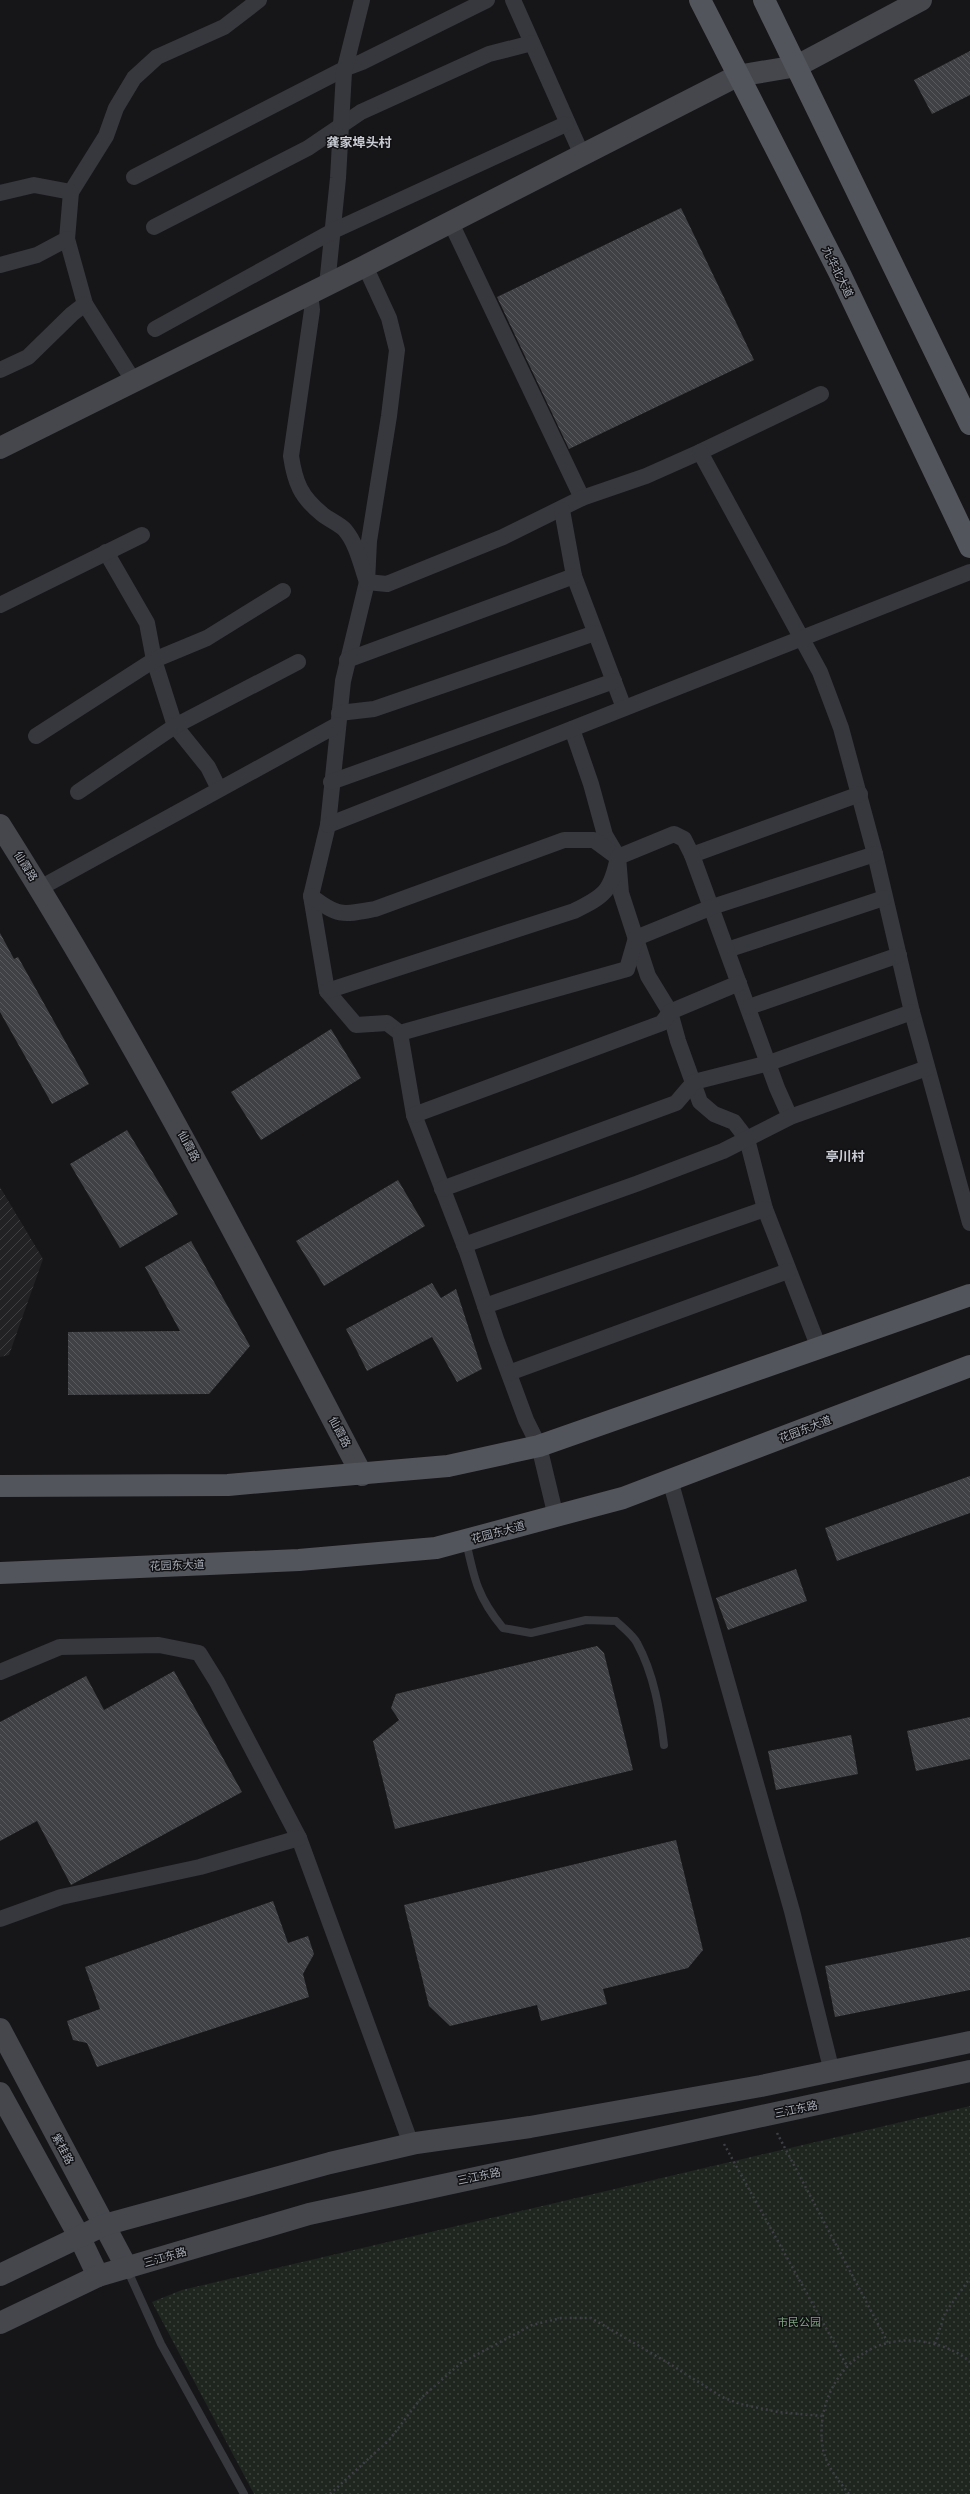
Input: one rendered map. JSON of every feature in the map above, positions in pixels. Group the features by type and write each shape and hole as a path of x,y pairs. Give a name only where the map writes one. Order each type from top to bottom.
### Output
{"main road":[{"name":"九华北大道","path":"700,0 737,76 839,272 970,547"},
{"path":"764,0 970,424"},
{"path":"0,448 133,380 451,223 737,76 797,66 922,0"},
{"name":"仙霞路","path":"0,825 40,888 178,1125 362,1475"},
{"path":"0,1486 228,1485 362,1475 448,1466 539,1446 970,1295"},
{"name":"花园东大道","path":"0,1573 299,1560 436,1548 623,1498 970,1366"},
{"name":"紫桂路","path":"0,2029 127,2268"},
{"path":"0,2274 104,2225 330,2163 411,2144 530,2127 832,2072 970,2042"},
{"name":"三江东路","path":"0,2322 98,2276 309,2214 970,2071"},
{"path":"0,2093 79,2236 98,2276"}],"street":[{"path":"133,380 85,304 67,239 72,192 106,136 116,108 134,78 157,57 224,27 259,3 259,0"},
{"path":"362,0 346,68 340,127 333,231 312,310 291,456 296,486 307,500 322,514 345,530 353,544 367,582"},
{"path":"134,178 346,68 362,62 486,0"},
{"path":"513,0 566,124 582,155"},
{"path":"154,227 308,148 361,112 489,54 532,44"},
{"path":"155,329 333,231 566,124"},
{"path":"0,193 34,185 72,192"},
{"path":"451,223 582,498"},
{"path":"0,265 37,255 67,239"},
{"path":"365,266 394,332 397,350 389,416 369,541 367,582 346,660 331,782 328,825 311,896 327,991 356,1025 386,1023 400,1033 414,1115 464,1245 526,1420 539,1446 556,1516"},
{"path":"0,370 28,357 72,314 85,304"},
{"path":"367,582 387,584 562,510 582,498 646,476 821,394"},
{"path":"700,452 800,639 820,672 841,728 860,794 912,1012 970,1223"},
{"path":"562,510 574,576 624,708"},
{"path":"0,605 142,534"},
{"path":"106,552 147,624 154,660 175,726 208,767 220,789"},
{"path":"328,825 970,572"},
{"path":"346,660 574,576"},
{"path":"36,736 154,660 207,638 283,591"},
{"path":"40,888 220,789 338,719 374,709 595,633"},
{"path":"78,792 175,726 298,662"},
{"path":"331,782 614,681"},
{"path":"572,729 591,784 605,835 618,857 621,893 648,976 670,1012 678,1041 700,1102 714,1114 734,1122 747,1139 765,1209 819,1348"},
{"path":"692,855 860,794"},
{"path":"618,857 674,834 684,839 692,855 749,1007 777,1088 790,1117"},
{"path":"311,896 329,910 346,915 375,909 564,840 594,840 618,857"},
{"path":"636,938 712,908 875,854"},
{"path":"327,991 574,911 592,902 611,886 618,857"},
{"path":"727,950 884,898"},
{"path":"400,1033 627,969 636,938"},
{"path":"749,1007 899,955"},
{"path":"414,1115 662,1023 670,1012 739,983"},
{"path":"442,1189 676,1103 694,1082 769,1063 912,1012"},
{"path":"464,1245 636,1184 723,1151 790,1117 927,1068"},
{"path":"485,1306 765,1209"},
{"path":"509,1373 788,1271"},
{"path":"670,1480 792,1911 832,2072"},
{"path":"0,1672 60,1647 159,1645 199,1653 217,1682 299,1838 411,2144"},
{"path":"0,1919 61,1897 200,1868 299,1838"}],"lane":[{"path":"466,1540 473,1576 486,1607 503,1628 531,1633 586,1620 616,1621 637,1642 652,1682 661,1716 664,1745"},
{"path":"127,2268 161,2344 244,2494"}],"path":[{"path":"767,2115 888,2342"},
{"path":"714,2126 847,2366"},
{"path":"935,2344 945,2313 970,2278"},
{"path":"330,2494 390,2439 421,2398 461,2363 532,2326 561,2318 591,2318 670,2364 722,2397 740,2404 778,2412 822,2416"},
{"path":"849,2494 832,2471 822,2445 822,2416 830,2389 847,2366 873,2348 888,2342 917,2340 944,2346 970,2362"}],"shaded area":[{"path":"0,1187 43,1259 9,1355 0,1357"}],"green space":[{"name":"市民公园","path":"970,2106 970,2494 254,2494 152,2302 182,2290"}],"building":[{"path":"970,51 970,95 932,114 914,80"},
{"path":"681,208 754,360 569,449 497,297"},
{"path":"0,933 14,959 18,957 89,1084 52,1104 0,1012"},
{"path":"331,1029 361,1078 261,1140 231,1092"},
{"path":"127,1130 178,1214 120,1248 70,1164"},
{"path":"398,1180 425,1226 324,1286 296,1241"},
{"path":"191,1241 250,1346 209,1394 68,1395 68,1332 180,1331 145,1267"},
{"path":"432,1283 441,1298 456,1289 482,1369 457,1382 432,1337 367,1371 346,1329"},
{"path":"970,1476 970,1513 837,1561 825,1528"},
{"path":"796,1569 807,1601 728,1630 716,1598"},
{"path":"597,1646 604,1653 633,1770 395,1829 373,1741 399,1720 391,1708 396,1694"},
{"path":"174,1671 242,1792 71,1885 37,1821 0,1841 0,1722 86,1676 104,1710"},
{"path":"970,1717 970,1759 916,1771 907,1731"},
{"path":"851,1735 858,1774 776,1790 768,1751"},
{"path":"676,1840 703,1950 688,1968 603,1989 607,2004 541,2021 537,2005 450,2026 429,2006 404,1905"},
{"path":"273,1901 288,1943 308,1936 314,1954 303,1974 309,1997 97,2067 87,2043 73,2040 67,2021 100,2009 85,1967"},
{"path":"970,1937 970,1990 835,2017 825,1966"}],"district":[{"name":"龚家埠头村","path":"359,142"},
{"name":"亭川村","path":"845,1156"}]}
